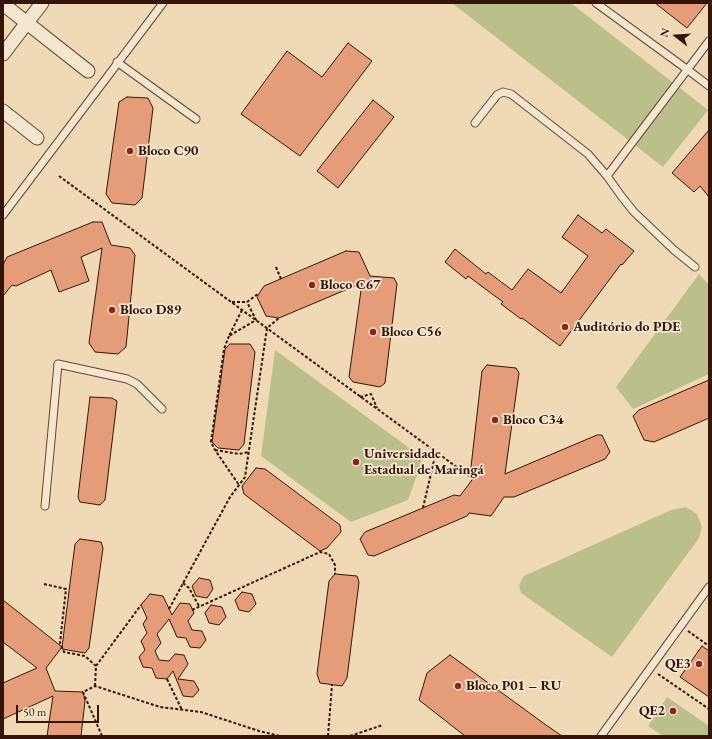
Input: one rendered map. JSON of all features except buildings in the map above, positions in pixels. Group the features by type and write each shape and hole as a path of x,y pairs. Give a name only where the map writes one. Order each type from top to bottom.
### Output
{"street":[{"path":"3,54 42,3"},
{"path":"3,4 88,71"},
{"path":"3,112 37,138"}],"lane":[{"path":"3,215 163,3"},
{"path":"596,3 709,86"},
{"path":"607,176 709,41"},
{"path":"117,62 196,119"},
{"path":"475,123 496,95 503,92 511,94 588,154 607,176 634,212 674,250 695,267"},
{"path":"45,506 58,364 127,379 137,384 162,409"},
{"path":"601,736 709,586"}],"path":[{"path":"59,176 472,479"},
{"path":"276,267 281,279"},
{"path":"231,302 247,302 259,293"},
{"path":"247,302 256,320"},
{"path":"239,485 211,442 224,349 228,336 242,310"},
{"path":"169,609 230,497 245,477 266,328 279,318"},
{"path":"228,336 256,320"},
{"path":"360,397 370,394 378,410"},
{"path":"215,450 239,454 249,452"},
{"path":"423,508 436,452"},
{"path":"192,610 320,552 329,554 335,564 335,574"},
{"path":"183,583 189,588 199,606"},
{"path":"44,584 66,589 60,643 64,652 85,656 96,666"},
{"path":"95,686 96,666 141,605"},
{"path":"681,625 709,646"},
{"path":"650,668 709,709"},
{"path":"167,679 182,710"},
{"path":"328,736 332,685"},
{"path":"102,736 83,692 95,686 160,707 201,712 280,736"},
{"path":"350,736 383,726"}],"green space":[{"path":"452,3 571,3 708,110 663,167"},
{"path":"699,274 709,285 709,374 633,409 616,387"},
{"path":"275,350 423,458 408,500 351,522 261,456"},
{"path":"686,507 697,514 702,527 699,538 612,657 521,593 519,585 524,576 671,510"},
{"name":"QE2","path":"667,697 709,726 709,736 663,736 648,726"}],"place":[{"name":"Bloco C90","path":"130,151"},
{"name":"Bloco C67","path":"312,285"},
{"name":"Bloco D89","path":"112,310"},
{"name":"Auditório do PDE","path":"565,327"},
{"name":"Bloco C56","path":"373,332"},
{"name":"Bloco C34","path":"495,420"},
{"name":"Universidade Estadual de Maringá","path":"356,462"},
{"name":"QE3","path":"699,664"},
{"name":"Bloco P01 – RU","path":"458,686"},
{"name":"QE2","path":"673,711"}]}
